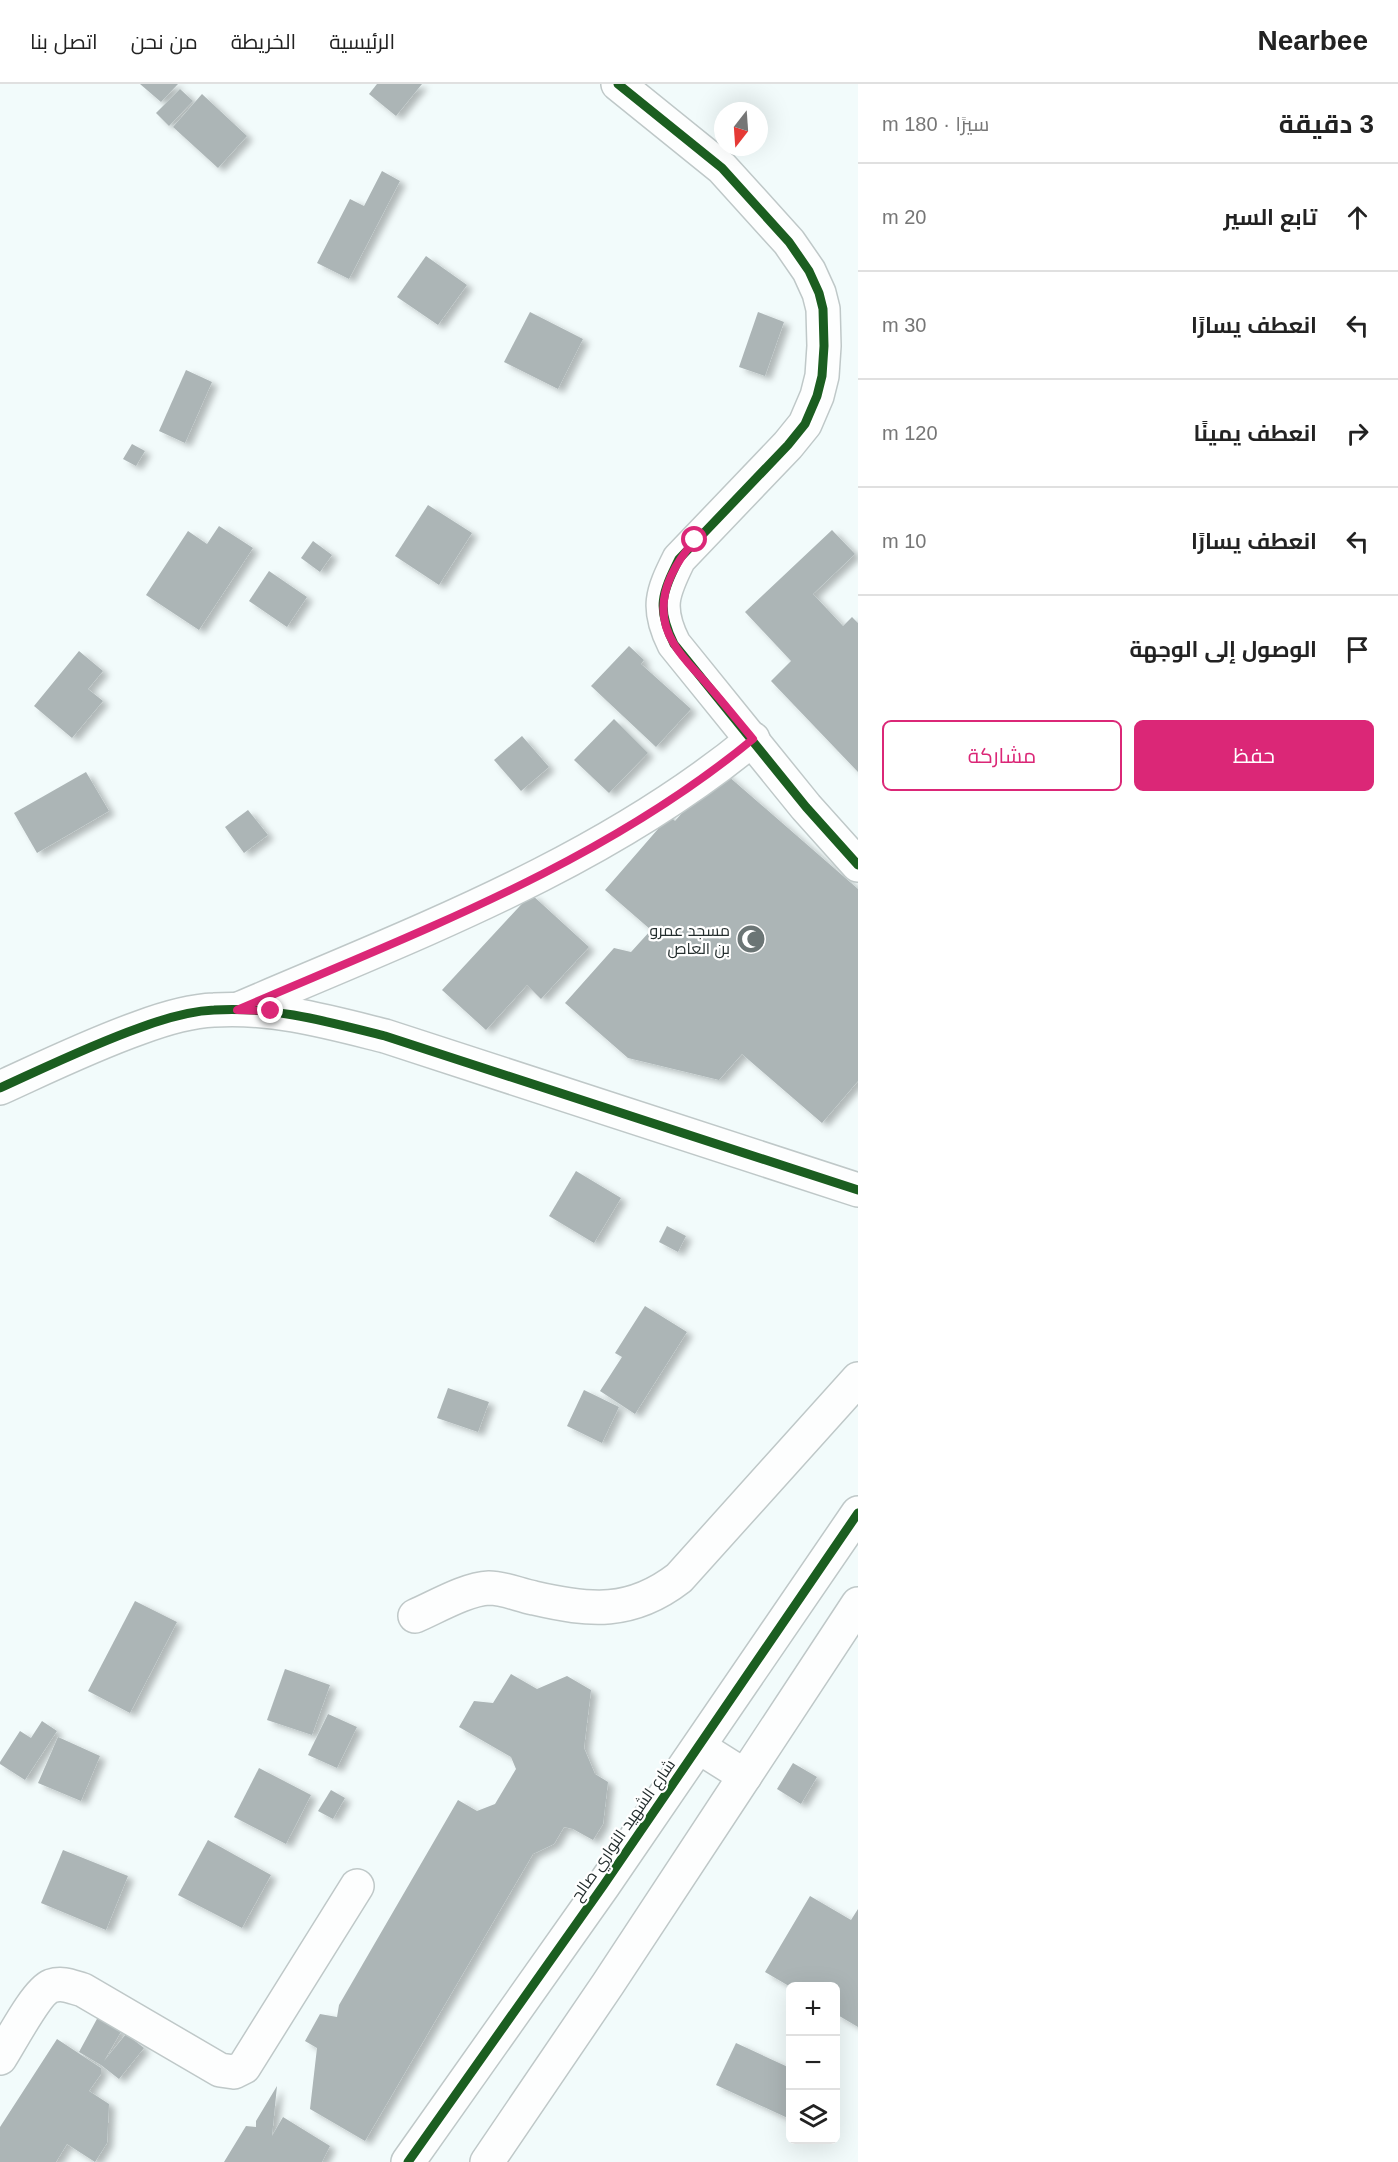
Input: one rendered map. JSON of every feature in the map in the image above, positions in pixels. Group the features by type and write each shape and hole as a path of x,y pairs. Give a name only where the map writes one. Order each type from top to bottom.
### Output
{"street":[{"path":"618,84 722,168 796,252 809,271 819,293 823,309 822,376 817,396 805,424 788,445 680,558 668,582 662,603 664,625 674,644 806,807 858,864"},
{"path":"237,1010 474,906 566,862 652,813 717,769 753,739"},
{"path":"0,1088 107,1039 177,1015 214,1010 271,1011 323,1020 385,1036 858,1190"},
{"path":"416,1616 470,1592 488,1588 502,1589 572,1606 611,1607 641,1601 657,1594 679,1578 858,1379"},
{"name":"شارع الشهيد النواري صالح","path":"408,2162 699,1747 858,1513"},
{"path":"488,2162 858,1604"},
{"path":"699,1747 745,1776"},
{"path":"0,2058 36,2000 49,1987 64,1984 83,1990 220,2070 234,2072 244,2067 357,1886"}],"building":[{"path":"140,84 178,84 161,102"},
{"path":"377,84 422,84 396,116 369,94"},
{"path":"180,89 193,101 169,126 156,113"},
{"path":"202,94 247,136 218,168 173,127"},
{"path":"382,171 400,181 349,279 317,263 350,199 364,206"},
{"path":"426,256 467,285 438,325 397,297"},
{"path":"530,312 583,339 558,389 504,362"},
{"path":"758,312 784,322 765,376 739,367"},
{"path":"186,370 212,382 185,443 159,431"},
{"path":"132,444 145,451 136,466 123,459"},
{"path":"428,505 472,533 439,585 395,556"},
{"path":"219,526 253,548 199,630 146,595 188,531 207,544"},
{"path":"832,530 855,554 813,594 843,626 852,617 858,623 858,772 771,681 791,661 745,612"},
{"path":"313,541 332,555 320,572 301,558"},
{"path":"269,571 307,597 287,627 249,601"},
{"path":"629,646 644,660 641,664 691,709 656,747 591,686"},
{"path":"79,651 103,671 88,689 103,701 72,738 34,706"},
{"path":"614,719 648,753 609,793 574,760"},
{"path":"522,736 549,767 521,791 494,760"},
{"name":"مسجد عمرو بن العاص","path":"720,769 858,889 858,1081 822,1123 742,1054 719,1080 628,1058 565,1003 614,948 631,952 651,930 605,890 658,829 660,821 667,813 675,821"},
{"path":"86,772 109,811 37,853 14,813"},
{"path":"248,810 268,835 244,853 225,827"},
{"path":"531,894 589,947 541,999 527,985 486,1030 442,990"},
{"path":"576,1171 621,1198 594,1243 549,1216"},
{"path":"667,1226 686,1236 678,1252 659,1242"},
{"path":"645,1306 687,1332 635,1414 600,1391 622,1357 615,1353"},
{"path":"448,1388 489,1402 478,1432 437,1418"},
{"path":"584,1390 619,1407 602,1443 567,1426"},
{"path":"135,1601 177,1622 130,1713 88,1691"},
{"path":"285,1669 330,1685 312,1735 267,1720"},
{"path":"511,1674 537,1689 567,1676 591,1690 584,1748 595,1774 608,1782 603,1824 593,1840 573,1829 564,1827 554,1844 533,1854 365,2141 310,2109 317,2048 305,2041 320,2014 337,2017 339,2005 458,1800 477,1811 495,1804 516,1769 511,1757 459,1727 474,1701 493,1703"},
{"path":"328,1714 357,1727 337,1768 308,1755"},
{"path":"42,1721 57,1731 25,1780 0,1762 20,1731 31,1738"},
{"path":"58,1737 100,1756 81,1801 38,1783"},
{"path":"793,1763 817,1777 801,1804 777,1789"},
{"path":"259,1768 311,1795 286,1844 234,1817"},
{"path":"331,1790 345,1798 333,1819 318,1811"},
{"path":"208,1840 271,1875 242,1928 178,1895"},
{"path":"63,1850 128,1876 106,1930 41,1903"},
{"path":"810,1896 851,1920 858,1909 858,2027 840,2016 840,1982 786,1982 786,1984 765,1972"},
{"path":"98,2017 122,2030 104,2061 126,2034 144,2048 119,2079 79,2052"},
{"path":"57,2039 101,2068 101,2074 89,2091 109,2104 107,2143 95,2162 67,2144 56,2162 0,2162 0,2127"},
{"path":"736,2043 786,2066 786,2117 716,2085"},
{"path":"277,2086 272,2136 283,2117 330,2146 322,2162 224,2162 246,2126 256,2127 256,2121"}],"cycle path":[{"path":"618,84 722,168 789,242 809,271 819,293 823,309 822,376 817,396 805,424 788,445 679,559 665,591 663,610 674,644 806,807 858,865"},
{"path":"0,1088 69,1056 176,1016 214,1010 257,1010 322,1021 385,1036 858,1190"},
{"path":"408,2162 603,1886 858,1513"}],"place":[{"name":"مسجد عمرو بن العاص","path":"751,939"}],"route":[{"path":"271,1011 237,1010 374,951 566,862 652,813 717,769 753,739 687,661 674,644 664,625 662,603 668,582 680,558 695,540"}]}
